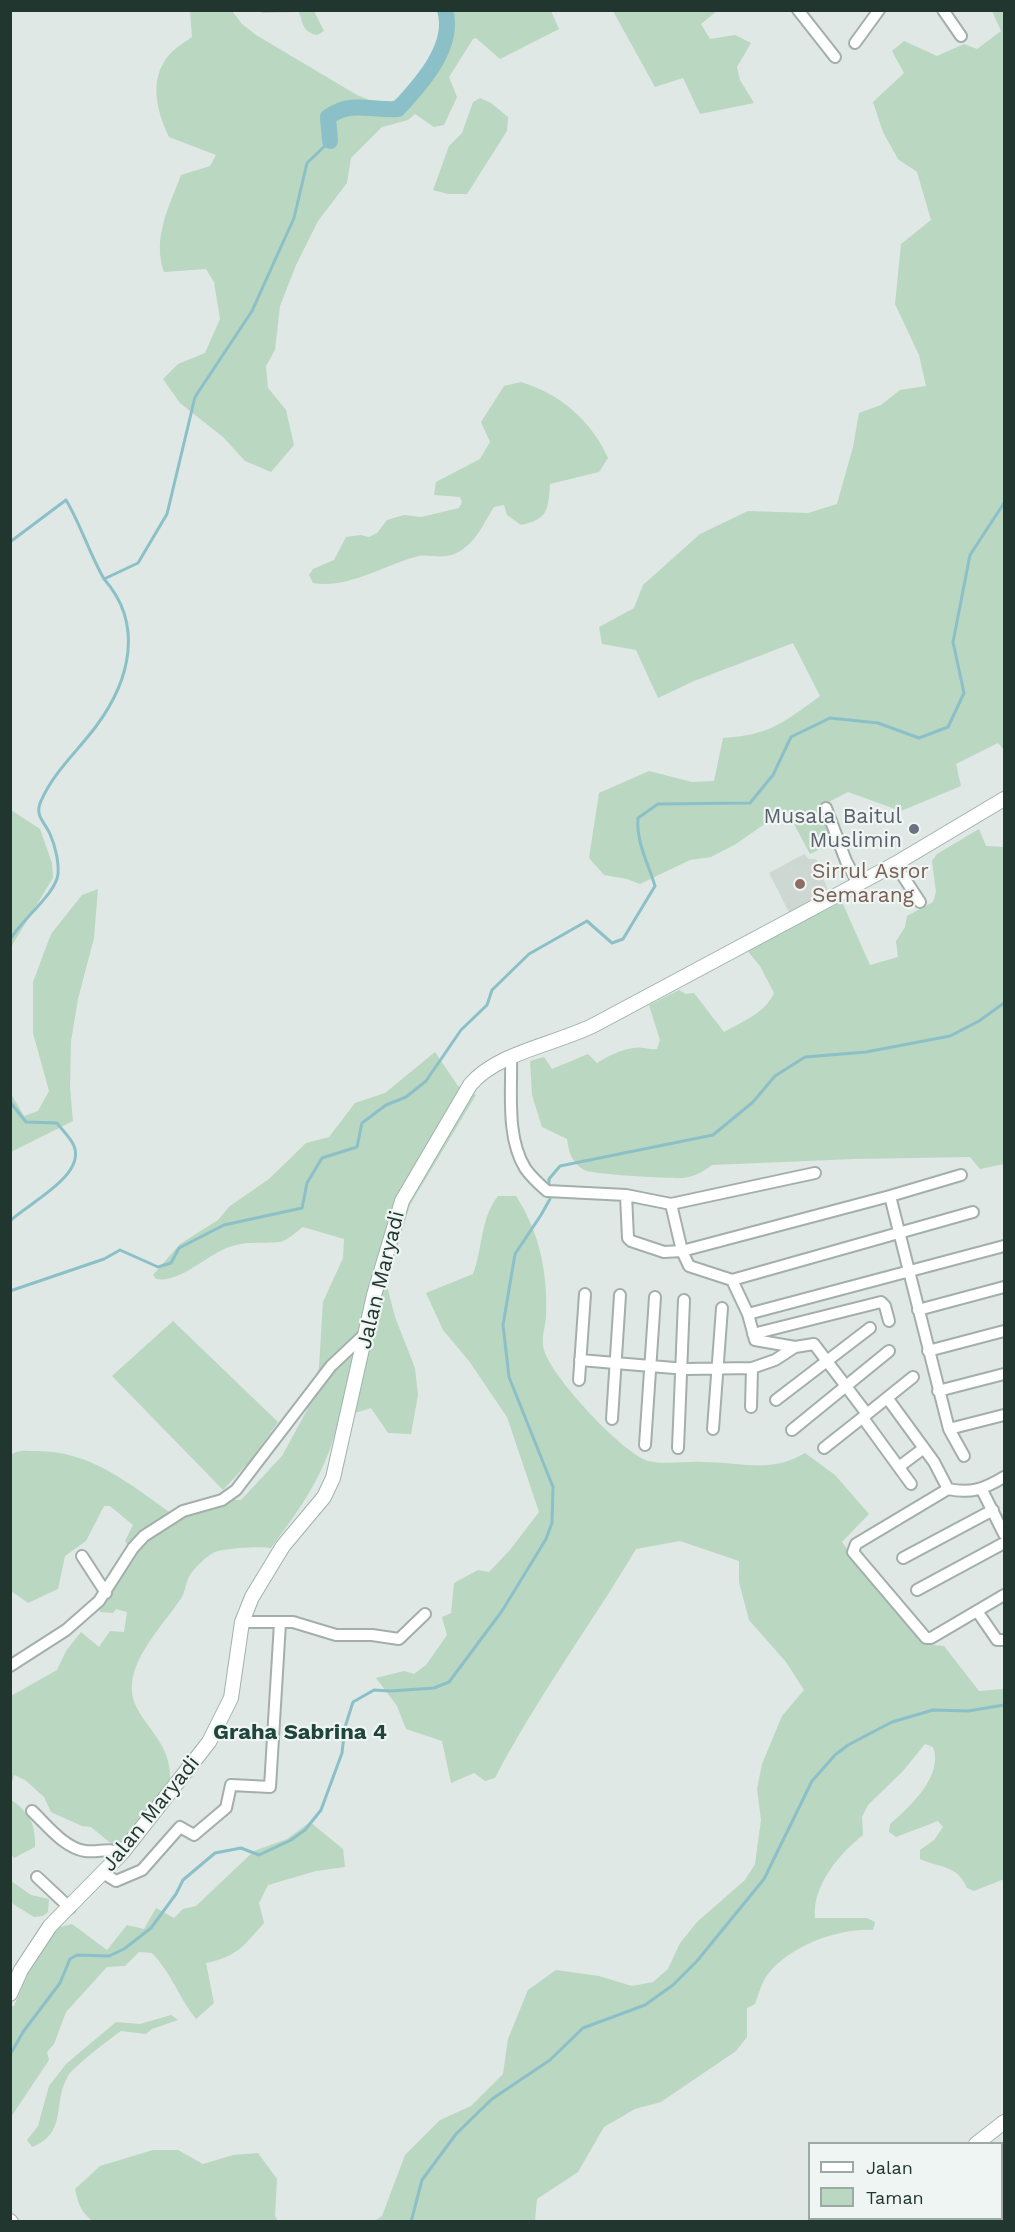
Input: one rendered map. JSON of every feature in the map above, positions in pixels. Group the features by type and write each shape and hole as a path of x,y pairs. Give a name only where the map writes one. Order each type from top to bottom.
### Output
{"street":[{"path":"798,10 835,57"},
{"path":"855,43 879,10"},
{"path":"943,10 961,36"},
{"name":"Jalan Maryadi","path":"10,1994 37,1943 50,1926 122,1853 210,1742 221,1722 234,1690 242,1622 260,1582 284,1546 324,1497 333,1478 390,1238 406,1192 470,1084 481,1073 511,1058 578,1034 895,864 1005,800"},
{"path":"826,807 846,861 858,883"},
{"path":"895,864 920,902"},
{"path":"511,1058 511,1104 519,1155 530,1175 550,1192 626,1195 671,1204 814,1173"},
{"path":"626,1195 630,1242 664,1252 682,1251 961,1175"},
{"path":"890,1196 938,1391 949,1429 964,1456"},
{"path":"671,1204 682,1251 689,1266 732,1280 973,1212"},
{"path":"748,1314 1005,1246"},
{"path":"732,1280 748,1314 755,1340 760,1343 772,1341 795,1347 814,1344 911,1484"},
{"path":"918,1310 1005,1287"},
{"path":"579,1380 585,1294"},
{"path":"612,1419 620,1295"},
{"path":"645,1446 655,1297"},
{"path":"678,1448 684,1300"},
{"path":"753,1334 881,1302 885,1306 889,1321"},
{"path":"713,1429 722,1308"},
{"path":"776,1400 870,1328"},
{"path":"928,1351 1005,1331"},
{"path":"10,1666 66,1630 106,1593 133,1548 144,1536 183,1511 222,1500 236,1490 331,1366 367,1333"},
{"path":"580,1360 681,1369 752,1368 775,1360 795,1347"},
{"path":"792,1430 889,1351"},
{"path":"751,1407 752,1368"},
{"path":"938,1391 1005,1374"},
{"path":"824,1448 913,1377"},
{"path":"888,1399 924,1448 948,1489"},
{"path":"949,1429 1005,1415"},
{"path":"900,1466 924,1448"},
{"path":"1005,1477 982,1490 965,1492 948,1489 856,1544 853,1552 926,1638 931,1638 1005,1595"},
{"path":"982,1490 1001,1519 1005,1534"},
{"path":"903,1558 993,1510"},
{"path":"917,1590 1005,1543"},
{"path":"82,1556 106,1593"},
{"path":"977,1611 997,1640 1005,1640"},
{"path":"242,1622 306,1624 336,1635 372,1635 399,1639 424,1614"},
{"path":"103,1873 116,1881 134,1874 142,1870 180,1827 194,1835 226,1808 231,1785 270,1787 280,1623"},
{"path":"32,1811 71,1847 92,1852 104,1848 122,1853"},
{"path":"37,1877 70,1908"},
{"path":"979,2142 1005,2122"}],"shaded area":[{"name":"Sirrul Asror Semarang","path":"804,854 809,859 816,859 830,896 791,916 769,873"}],"green space":[{"path":"190,11 232,11 242,24 256,35 357,95 382,105 392,102 401,95 411,85 428,60 439,35 441,23 439,11 551,11 559,29 500,59 476,38 473,39 449,77 457,97 444,125 434,127 415,114 408,120 382,127 351,158 347,183 318,221 296,265 280,306 275,350 266,366 268,388 286,410 294,445 271,472 245,461 223,437 180,403 163,379 178,364 205,353 220,319 214,282 206,269 164,272 161,259 163,223 181,175 210,166 216,155 169,137 158,106 157,85 162,65 171,52 192,37"},
{"path":"258,11 314,11 324,31 317,35 309,32 304,27 299,12 263,13"},
{"path":"613,11 717,11 701,24 710,39 735,35 751,43 737,67 740,80 754,103 700,114 683,78 655,87"},
{"path":"992,11 1004,11 1004,750 998,743 956,764 961,786 901,811 848,792 821,806 831,844 810,854 786,809 736,844 711,857 690,860 640,884 604,875 589,858 599,793 649,771 692,782 714,781 723,738 765,731 796,714 820,696 793,643 694,681 658,698 636,650 602,644 599,627 634,608 643,585 700,534 748,511 808,513 837,504 853,447 859,413 881,405 900,390 926,386 919,355 895,304 901,244 931,220 917,172 898,159 883,132 873,102 904,73 892,51 904,41 937,56 964,44 977,49 1001,31"},
{"path":"480,98 491,103 508,117 507,131 467,194 448,194 433,190 449,146 462,133 473,102"},
{"path":"521,382 561,401 583,420 601,444 608,458 599,472 550,484 549,500 545,512 530,523 521,525 507,515 504,505 494,507 471,542 454,554 421,556 339,583 313,583 309,575 313,569 334,560 346,537 361,535 369,537 377,533 387,520 404,515 421,517 459,508 462,502 460,497 434,495 436,482 480,459 490,442 481,422 504,386"},
{"path":"11,810 40,829 52,863 53,878 11,947"},
{"path":"979,829 986,846 1004,847 1004,1164 980,1169 970,1157 854,1159 712,1165 698,1174 682,1178 632,1176 584,1170 571,1156 567,1139 542,1127 532,1095 530,1061 544,1057 552,1069 588,1054 597,1063 628,1049 639,1047 657,1049 660,1040 649,1005 679,990 686,994 694,993 724,1032 759,1011 774,993 760,966 746,949 842,902 870,965 898,957 896,941 905,927 907,916 933,902 936,892 932,861 937,854"},
{"path":"98,889 94,938 78,999 71,1041 70,1087 73,1121 11,1152 11,1094 24,1116 38,1111 49,1091 33,1033 33,982 51,934 82,895"},
{"path":"435,1052 458,1086 476,1095 410,1205 386,1282 395,1317 415,1368 418,1395 411,1434 388,1433 371,1408 339,1418 321,1471 271,1548 217,1551 207,1557 192,1572 182,1597 141,1655 133,1680 132,1692 139,1713 160,1742 169,1765 168,1787 158,1805 143,1822 122,1844 113,1845 91,1827 82,1826 51,1812 44,1797 25,1780 14,1775 11,1786 11,1696 57,1670 66,1651 81,1632 99,1647 110,1631 124,1632 127,1612 116,1609 113,1613 100,1612 99,1604 132,1552 125,1541 133,1525 110,1506 104,1506 86,1541 65,1556 58,1589 28,1603 11,1591 11,1455 26,1451 57,1452 92,1463 125,1481 172,1514 212,1499 241,1500 282,1456 307,1410 319,1367 323,1302 343,1258 344,1239 303,1227 280,1242 245,1243 231,1246 174,1277 156,1279 153,1275 180,1244 218,1220 230,1206 269,1179 306,1143 329,1137 355,1103 385,1093"},
{"path":"498,1196 516,1196 537,1239 546,1285 543,1345 547,1357 570,1391 604,1428 636,1455 654,1462 768,1465 805,1453 835,1475 869,1514 842,1542 877,1591 924,1644 944,1646 979,1691 1004,1689 1004,1879 974,1891 967,1888 963,1880 953,1871 920,1859 920,1850 934,1840 943,1827 938,1821 896,1837 889,1832 890,1824 915,1800 930,1779 935,1758 933,1747 925,1744 903,1771 868,1805 862,1817 863,1835 836,1861 818,1894 815,1918 867,1918 875,1922 873,1930 859,1930 830,1936 802,1947 777,1964 766,1977 755,2004 747,2008 747,2037 736,2051 661,2102 635,2109 604,2127 578,2172 537,2199 535,2221 373,2222 382,2216 405,2155 440,2120 471,2106 503,2074 508,2039 528,1990 556,1970 599,1976 632,1986 653,1982 668,1969 680,1943 697,1922 745,1880 755,1864 761,1820 757,1789 762,1764 782,1716 804,1690 786,1662 749,1620 739,1582 739,1561 680,1541 636,1549 528,1720 495,1778 485,1781 474,1773 451,1783 442,1741 406,1729 397,1706 376,1678 404,1671 414,1674 426,1665 447,1635 442,1617 451,1613 454,1583 478,1570 489,1572 510,1550 539,1512 507,1417 469,1361 443,1330 426,1293 473,1274 488,1214"},
{"path":"173,1321 278,1422 250,1461 223,1490 112,1376"},
{"path":"10,1799 27,1814 33,1825 35,1839 35,1847 14,1858 11,1854"},
{"path":"310,1822 343,1849 345,1867 316,1871 268,1885 259,1903 264,1923 240,1949 226,1957 206,1963 214,2003 196,2019 159,1960 152,1953 139,1952 125,1966 107,1967 66,2012 54,2044 47,2052 49,2060 11,2117 10,2006 14,2006 26,1977 56,1928 72,1924 107,1950 127,1925 144,1929 156,1908 174,1918 183,1909 196,1906 254,1851 287,1839"},
{"path":"11,1881 31,1895 49,1899 48,1912 43,1916 34,1917 13,1904"},
{"path":"171,2015 178,2020 152,2029 146,2034 121,2031 77,2066 68,2076 63,2087 58,2117 51,2134 32,2147 27,2140 38,2126 49,2086 66,2064 116,2022 140,2024"},
{"path":"153,2150 178,2150 203,2164 233,2155 258,2153 277,2179 275,2216 278,2221 94,2222 90,2219 77,2199 75,2189 100,2166"}],"waterway":[{"path":"330,141 328,117 337,112 362,107 398,109 407,99 426,76 441,51 446,37 445,10"},
{"path":"10,542 66,500 104,579 138,563 167,514 195,397 252,311 294,218 307,163 330,141"},
{"path":"10,1291 104,1259 120,1250 158,1267 171,1263 179,1248 224,1225 302,1208 307,1183 322,1158 357,1147 362,1123 386,1105 406,1097 426,1081 461,1030 487,1005 492,990 529,954 587,921 612,943 623,939 655,886 641,844 638,818 658,804 750,803 773,775 791,737 830,718 878,723 919,738 948,727 964,693 953,642 970,555 1004,503"},
{"path":"10,940 21,924 45,899 56,882 58,874 54,843 39,815 41,801 59,771 108,708 118,690 124,671 128,652 128,633 124,614 117,596 104,579"},
{"path":"549,1187 549,1179 560,1166 713,1135 753,1102 775,1076 805,1057 866,1052 950,1036 979,1021 1004,1003"},
{"path":"10,1102 26,1122 57,1123 73,1143 75,1157 64,1178 10,1221"},
{"path":"10,2055 23,2032 60,1983 70,1959 77,1955 109,1956 124,1949 151,1928 176,1894 183,1880 215,1853 241,1848 259,1855 291,1840 305,1830 321,1810 342,1753 345,1727 353,1702 374,1690 434,1688 449,1682 502,1611 546,1539 552,1523 553,1487 509,1377 503,1325 515,1254 541,1215 550,1199 550,1194"},
{"path":"411,2222 422,2180 456,2134 492,2099 550,2060 583,2028 645,2005 673,1985 697,1961 764,1879 812,1781 835,1755 848,1745 892,1722 933,1710 968,1711 1004,1705"}],"place":[{"name":"Musala Baitul Muslimin","path":"914,829"},
{"name":"Sirrul Asror Semarang","path":"800,884"}],"district":[{"name":"Graha Sabrina 4","path":"300,1733"}]}
